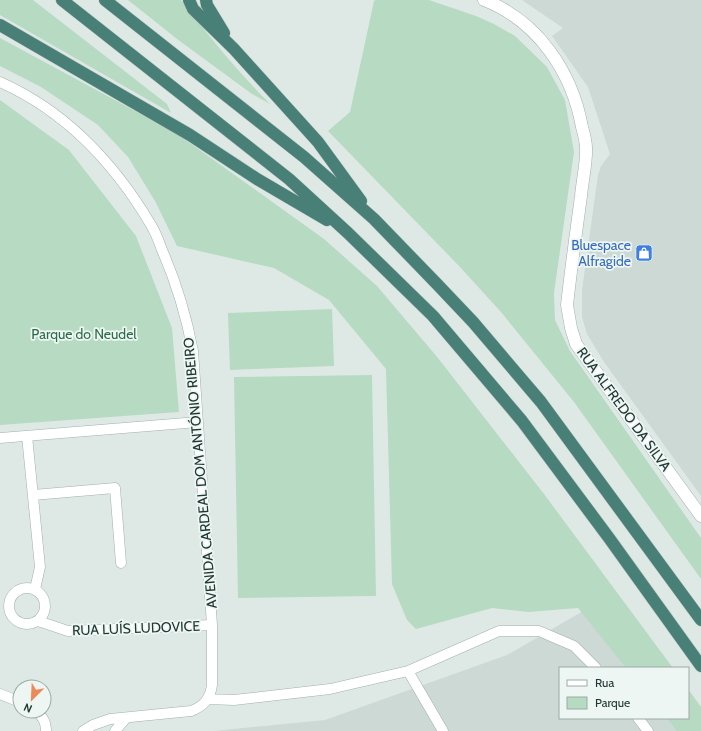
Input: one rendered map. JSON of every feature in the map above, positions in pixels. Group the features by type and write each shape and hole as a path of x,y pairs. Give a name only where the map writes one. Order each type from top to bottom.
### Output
{"highway":[{"path":"62,0 289,179 348,233 433,316 522,422 609,538 701,666"},
{"path":"105,0 304,158 374,219 473,322 541,402 701,620"},
{"path":"189,0 193,9 234,49 318,142 374,219"},
{"path":"206,0 207,5 234,49"},
{"path":"0,25 190,135 258,179 348,233"}],"street":[{"name":"RUA ALFREDO DA SILVA","path":"484,0 492,3 519,20 540,39 557,60 568,81 580,114 587,149 567,305 571,328 576,344 701,516"},
{"name":"AVENIDA CARDEAL DOM ANTÓNIO RIBEIRO","path":"0,82 47,107 82,136 118,176 152,226 170,266 186,315 193,351 212,624 212,685 208,699"},
{"path":"0,438 198,422"},
{"path":"27,436 40,567 35,589"},
{"path":"33,495 115,488 121,563"},
{"path":"29,587 35,589 40,592 46,604 43,616 38,621 28,624 18,621 4,607 16,591 29,587"},
{"name":"RUA LUÍS LUDOVICE","path":"38,621 68,631 212,624"},
{"path":"83,731 93,725 110,719 191,711 203,705 208,699 234,700 330,689 408,670 499,630 539,631 574,646 595,667"},
{"path":"408,670 443,731"},
{"path":"0,694 12,699"},
{"path":"115,731 126,718"},
{"path":"43,719 46,724 46,731"},
{"path":"639,719 648,731"}],"shaded area":[{"path":"522,0 701,0 701,496 604,362 587,334 582,317 582,290 598,175 601,166 610,154 588,87 552,36 563,28"},
{"path":"597,603 649,667 559,667 559,719 689,719 701,731 214,731 325,720 507,655"}],"green space":[{"path":"0,0 33,0 167,104 171,113 0,15"},
{"path":"128,0 181,0 224,54 270,104 252,94 177,39"},
{"path":"375,0 429,0 476,16 515,36 547,67 565,100 574,152 554,293 555,320 570,351 701,538 701,579 574,402 501,312 460,267 328,131 350,112"},
{"path":"0,38 176,133 324,239 377,286 438,358 544,494 672,667 625,667 578,608 529,612 492,608 416,629 407,620 392,584 386,369 329,300 274,268 177,246 155,201 128,157 98,125 41,87 0,66"},
{"name":"Parque do Neudel","path":"0,100 69,150 136,236 172,328 179,412 0,425"},
{"path":"332,309 334,366 230,370 228,313"},
{"path":"372,375 376,596 238,598 234,377"},
{"path":"689,690 701,707 701,731 677,731 668,719 689,719"}],"place":[{"name":"Bluespace Alfragide","path":"644,253"}]}
